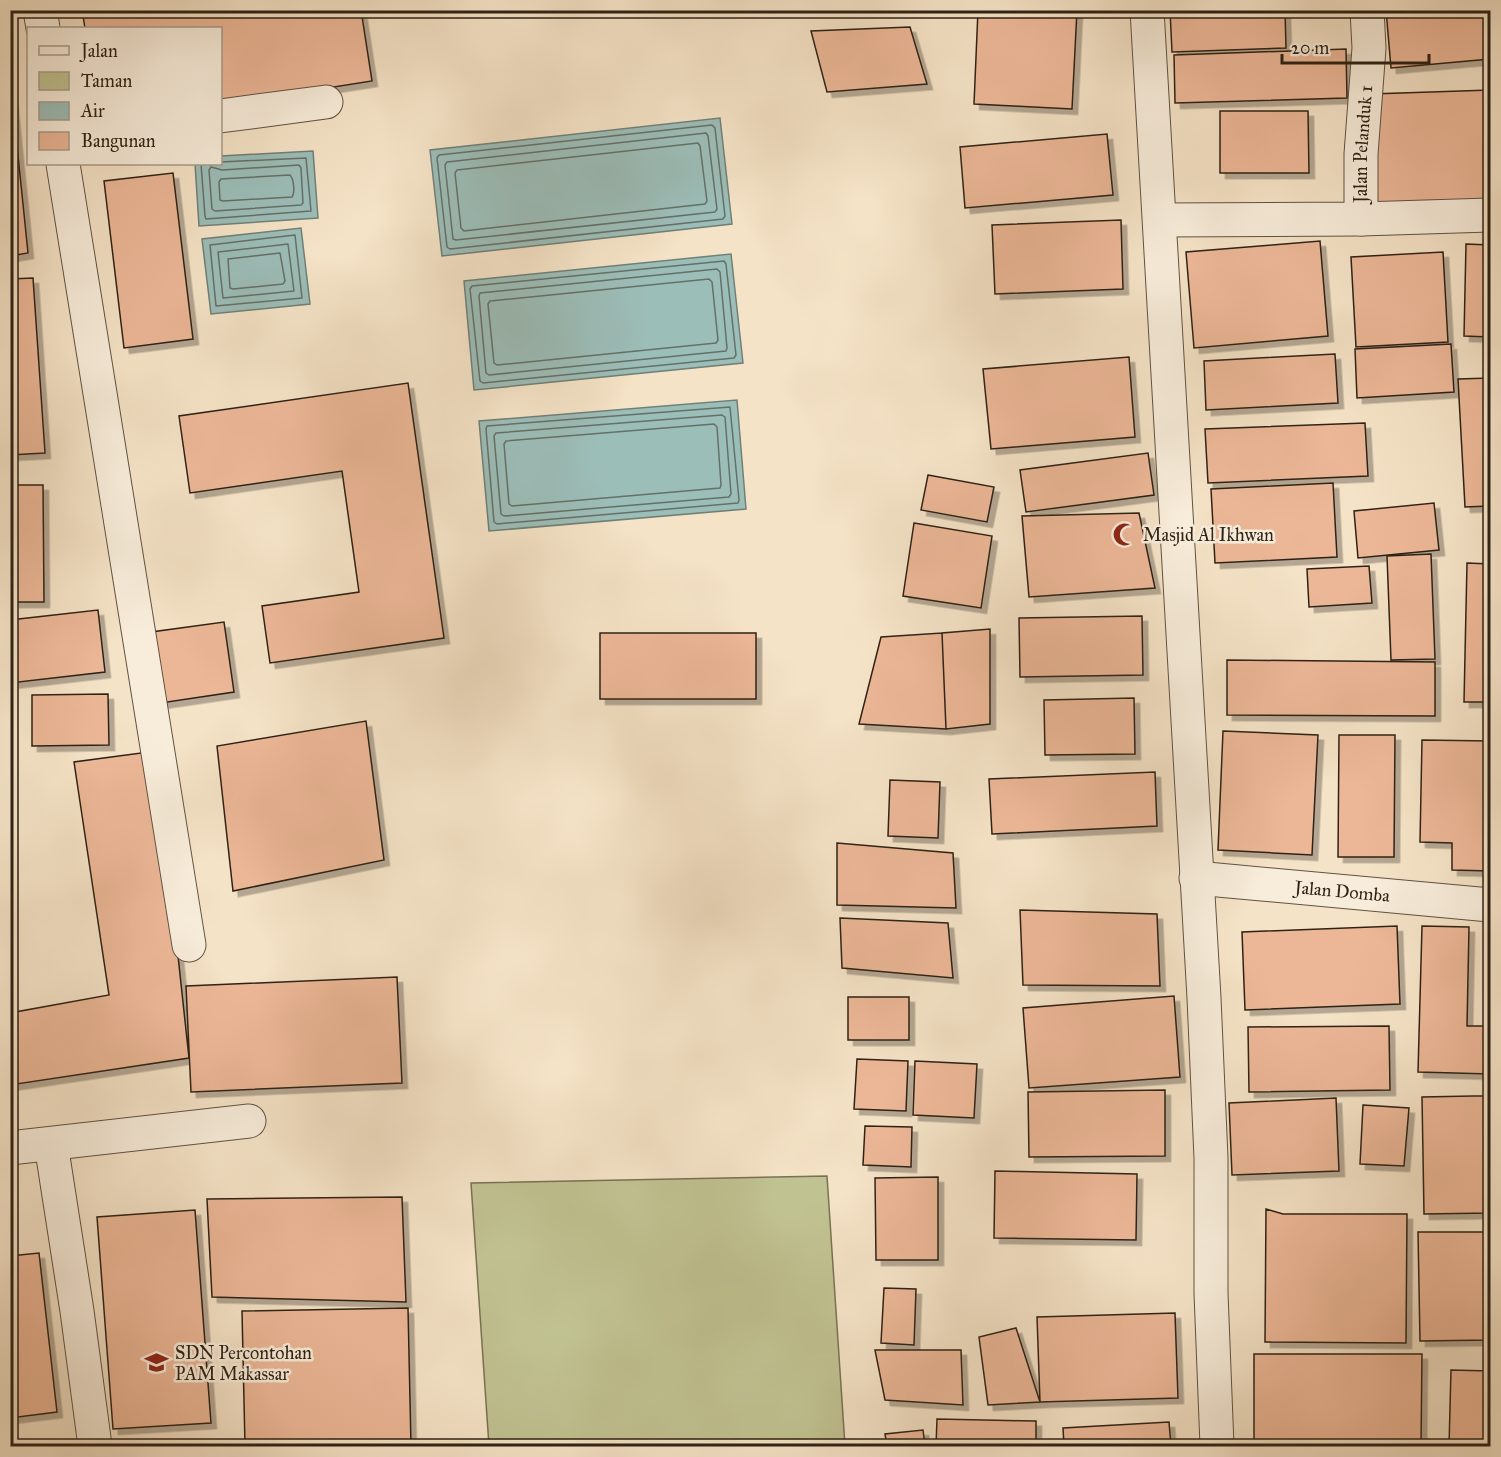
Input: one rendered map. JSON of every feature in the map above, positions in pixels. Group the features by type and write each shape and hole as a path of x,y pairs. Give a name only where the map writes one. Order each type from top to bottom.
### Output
{"street":[{"path":"40,10 43,27"},
{"path":"1147,10 1211,1158 1211,1293 1217,1446"},
{"name":"Jalan Pelanduk 1","path":"1160,220 1361,219 1361,154 1369,48 1367,10"},
{"path":"222,116 327,102"},
{"path":"63,165 189,945"},
{"path":"1361,219 1491,215"},
{"name":"Jalan Domba","path":"1196,878 1491,905"},
{"path":"10,1148 249,1121"},
{"path":"51,1144 95,1446"}],"green space":[{"path":"827,1176 845,1446 489,1446 471,1183"}],"water":[{"path":"720,118 732,224 442,256 430,150"},
{"path":"313,151 318,218 199,226 195,165 222,165 222,156"},
{"path":"301,228 310,304 211,314 202,239"},
{"path":"731,254 743,363 474,390 464,281"},
{"path":"737,400 746,509 489,531 479,421"}],"building":[{"path":"82,10 361,10 372,81 222,105 222,27 85,27"},
{"path":"978,10 1077,10 1072,109 974,104"},
{"path":"1170,10 1285,10 1286,48 1172,52"},
{"path":"1386,10 1490,10 1490,59 1391,68"},
{"path":"910,27 927,84 827,92 811,31"},
{"path":"1346,49 1347,98 1175,103 1174,55"},
{"path":"1490,90 1490,202 1374,206 1371,94"},
{"path":"10,97 12,97 28,253 10,256"},
{"path":"1220,111 1308,111 1309,173 1220,173"},
{"path":"1107,134 1113,195 965,208 960,147"},
{"path":"173,173 193,339 124,348 104,181"},
{"path":"1121,220 1123,289 995,294 992,225"},
{"path":"1320,241 1328,336 1194,348 1186,252"},
{"path":"1466,244 1490,245 1490,337 1464,336"},
{"path":"1443,252 1448,342 1356,347 1351,257"},
{"path":"33,278 45,453 10,455 10,279"},
{"path":"1451,344 1454,392 1357,398 1355,349"},
{"path":"1335,354 1338,403 1206,410 1204,361"},
{"path":"1129,357 1135,437 991,449 983,369"},
{"path":"1490,378 1490,506 1465,507 1458,379"},
{"path":"408,383 444,638 270,663 262,606 359,592 342,471 190,493 179,416"},
{"path":"1365,423 1368,476 1208,483 1205,429"},
{"path":"1148,453 1154,495 1026,512 1020,470"},
{"path":"928,475 994,487 987,522 921,510"},
{"path":"1333,483 1337,557 1215,563 1211,489"},
{"path":"10,485 43,485 44,602 10,602"},
{"path":"1434,503 1439,550 1358,558 1354,511"},
{"path":"1139,513 1155,588 1029,597 1022,516"},
{"path":"914,523 992,536 981,608 903,596"},
{"path":"1431,554 1435,659 1391,660 1387,556"},
{"path":"1467,563 1490,564 1490,702 1464,702"},
{"path":"1369,566 1372,603 1309,607 1307,569"},
{"path":"98,610 105,672 10,683 10,620"},
{"path":"1142,616 1143,675 1020,677 1019,618"},
{"path":"224,622 234,692 154,704 144,633"},
{"path":"990,629 990,724 946,729 942,633"},
{"path":"600,633 756,633 756,699 600,699"},
{"path":"942,633 946,729 859,724 881,637"},
{"path":"1227,660 1435,662 1435,716 1227,715"},
{"path":"108,694 109,745 32,746 32,695"},
{"path":"1134,698 1135,754 1045,755 1044,700"},
{"path":"366,721 384,860 233,891 217,746"},
{"path":"1223,731 1318,735 1312,855 1218,850"},
{"path":"1339,735 1395,735 1394,857 1338,857"},
{"path":"1422,740 1490,741 1490,871 1452,870 1452,843 1420,842"},
{"path":"156,751 189,1058 10,1085 10,1013 109,995 74,762"},
{"path":"1155,772 1157,826 992,834 989,779"},
{"path":"890,780 940,782 938,838 888,836"},
{"path":"837,843 953,853 956,908 837,905"},
{"path":"1020,910 1157,914 1160,986 1023,985"},
{"path":"840,918 948,923 953,978 842,968"},
{"path":"1397,926 1400,1004 1245,1010 1242,932"},
{"path":"1422,926 1469,927 1467,1026 1490,1026 1490,1074 1418,1072"},
{"path":"397,977 402,1083 191,1092 186,986"},
{"path":"1174,996 1180,1077 1029,1088 1023,1008"},
{"path":"848,997 909,997 909,1040 848,1040"},
{"path":"1389,1026 1390,1090 1249,1092 1248,1027"},
{"path":"857,1059 908,1061 906,1111 854,1109"},
{"path":"915,1061 977,1064 974,1118 913,1115"},
{"path":"1165,1090 1165,1156 1029,1157 1028,1092"},
{"path":"1490,1096 1490,1213 1424,1214 1422,1097"},
{"path":"1336,1098 1339,1171 1232,1175 1229,1103"},
{"path":"1363,1105 1409,1108 1404,1166 1360,1164"},
{"path":"865,1126 912,1127 911,1167 863,1165"},
{"path":"995,1171 1137,1174 1136,1240 994,1238"},
{"path":"938,1177 938,1260 876,1260 875,1178"},
{"path":"402,1197 406,1302 212,1297 207,1199"},
{"path":"1266,1209 1283,1214 1407,1214 1406,1343 1265,1342"},
{"name":"SDN Percontohan PAM Makassar","path":"195,1210 211,1423 113,1429 97,1217"},
{"path":"1418,1232 1490,1232 1490,1340 1420,1341"},
{"path":"39,1253 57,1412 10,1418 10,1256"},
{"path":"884,1288 916,1289 914,1345 881,1343"},
{"path":"408,1308 411,1446 245,1446 242,1311"},
{"path":"1175,1313 1178,1398 1040,1402 1037,1317"},
{"path":"1016,1328 1040,1402 988,1405 979,1337"},
{"path":"875,1350 961,1350 963,1405 885,1400"},
{"path":"1254,1354 1422,1354 1421,1446 1254,1446"},
{"path":"1451,1370 1490,1371 1490,1446 1449,1446"},
{"path":"937,1419 1036,1421 1036,1446 936,1446"},
{"path":"1169,1422 1171,1446 1064,1446 1063,1428"},
{"path":"923,1430 925,1446 887,1446 885,1434"}],"place":[{"name":"Masjid Al Ikhwan","path":"1125,535"},
{"name":"SDN Percontohan PAM Makassar","path":"157,1363"}]}
